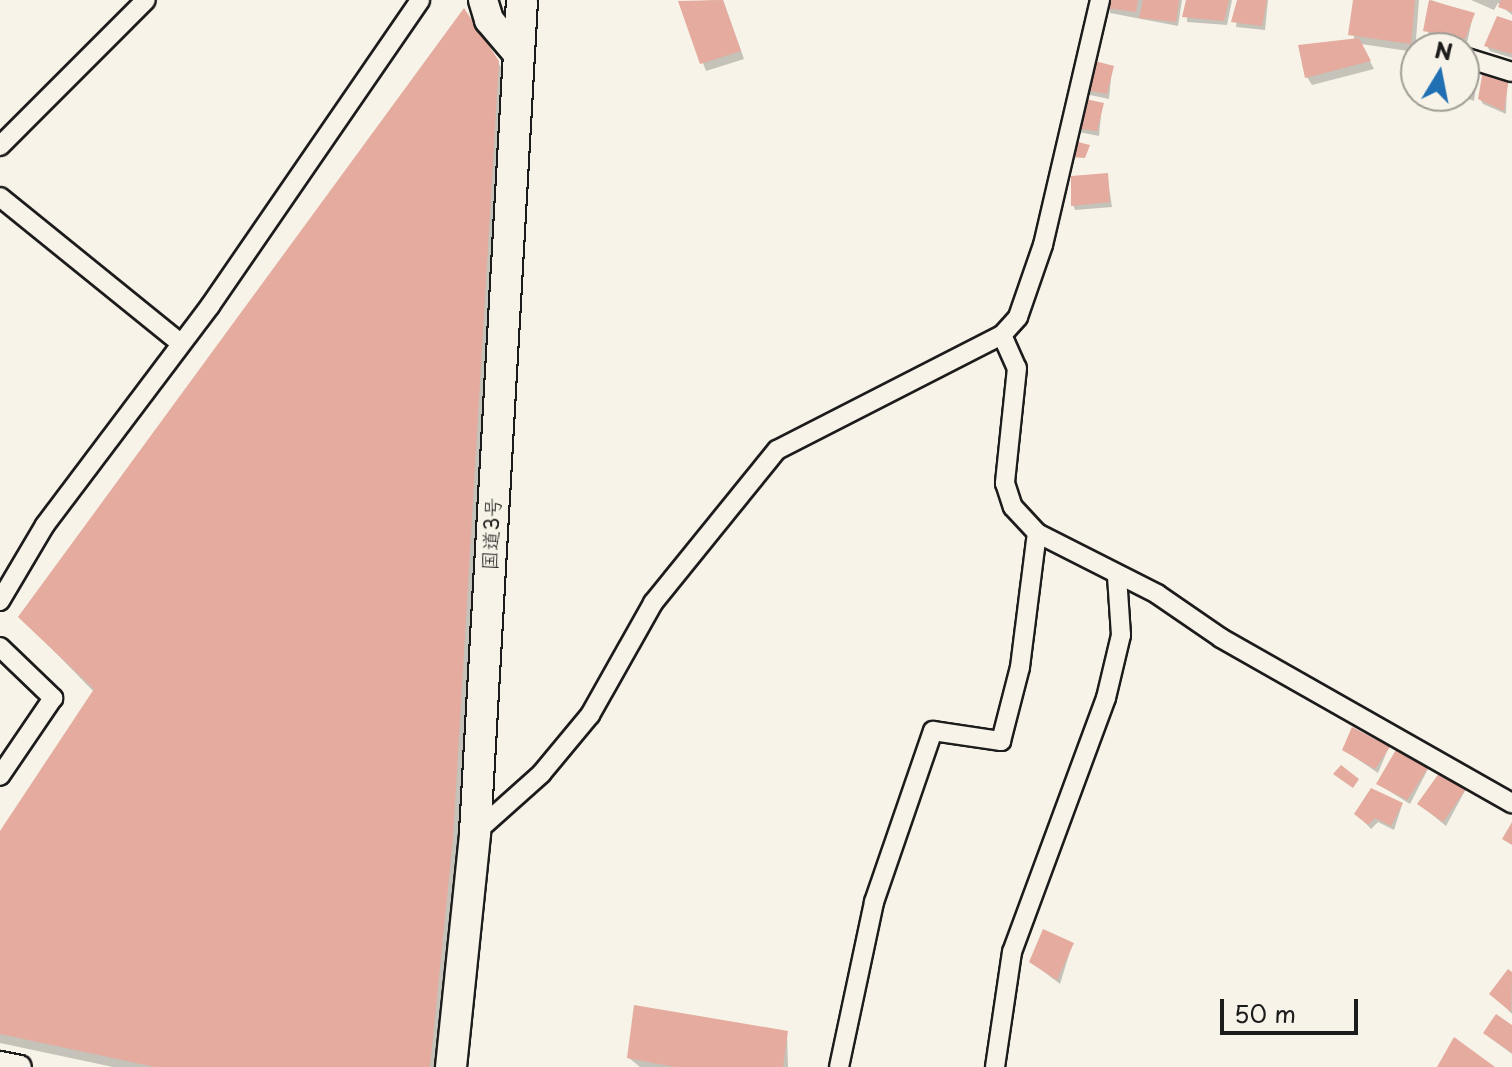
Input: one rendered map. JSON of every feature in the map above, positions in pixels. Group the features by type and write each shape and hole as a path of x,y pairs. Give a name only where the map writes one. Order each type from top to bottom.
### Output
{"highway":[{"name":"国道3号","path":"451,1067 475,833 522,0"}],"main road":[{"path":"483,0 489,20 517,53"}],"street":[{"path":"0,146 146,0"},
{"path":"0,601 45,525 178,341 210,306 420,0"},
{"path":"475,833 541,774 590,715 653,603 777,450 1002,335 1030,293 1100,0"},
{"path":"1480,62 1512,72"},
{"path":"0,197 178,341"},
{"path":"1002,335 1017,368 1005,483 1013,507 1037,533 1512,803"},
{"path":"839,1067 874,902 933,731 1001,741 1020,667 1037,533"},
{"path":"995,1067 1012,952 1106,698 1121,635 1117,577"},
{"path":"0,647 53,698 0,776"},
{"path":"0,1063 20,1067"}],"building":[{"path":"723,0 741,51 700,64 678,1"},
{"path":"1106,0 1138,0 1136,12 1105,8"},
{"path":"1143,0 1179,0 1176,22 1139,18"},
{"path":"1186,0 1229,0 1224,21 1182,17"},
{"path":"1237,0 1267,0 1262,26 1231,22"},
{"path":"1353,0 1415,0 1412,32 1400,32 1400,42 1348,35"},
{"path":"1429,0 1475,13 1468,32 1423,31"},
{"path":"1501,0 1512,0 1512,12 1498,7"},
{"path":"464,8 499,61 453,839 430,1067 155,1067 0,1034 0,831 94,689 18,617"},
{"path":"1497,16 1512,21 1512,54 1484,46"},
{"path":"1359,38 1371,61 1305,78 1298,45"},
{"path":"1091,60 1114,66 1107,94 1085,90"},
{"path":"1483,70 1509,78 1504,111 1480,100"},
{"path":"1081,98 1104,103 1097,131 1074,128"},
{"path":"1074,141 1090,145 1085,158 1069,157"},
{"path":"1108,173 1110,202 1071,206 1071,176"},
{"path":"1352,727 1390,747 1375,769 1342,750"},
{"path":"1397,748 1430,765 1407,800 1376,784"},
{"path":"1341,765 1359,779 1353,788 1333,774"},
{"path":"1442,769 1468,786 1443,822 1417,804"},
{"path":"1371,788 1403,803 1391,826 1375,818 1368,825 1354,814"},
{"path":"1512,822 1512,845 1502,839"},
{"path":"1043,929 1074,943 1057,980 1029,962"},
{"path":"1508,969 1512,972 1511,1012 1489,994"},
{"path":"634,1005 788,1031 783,1067 675,1067 627,1058"},
{"path":"1496,1014 1512,1025 1512,1053 1483,1033"},
{"path":"1454,1037 1495,1067 1437,1067"}]}
